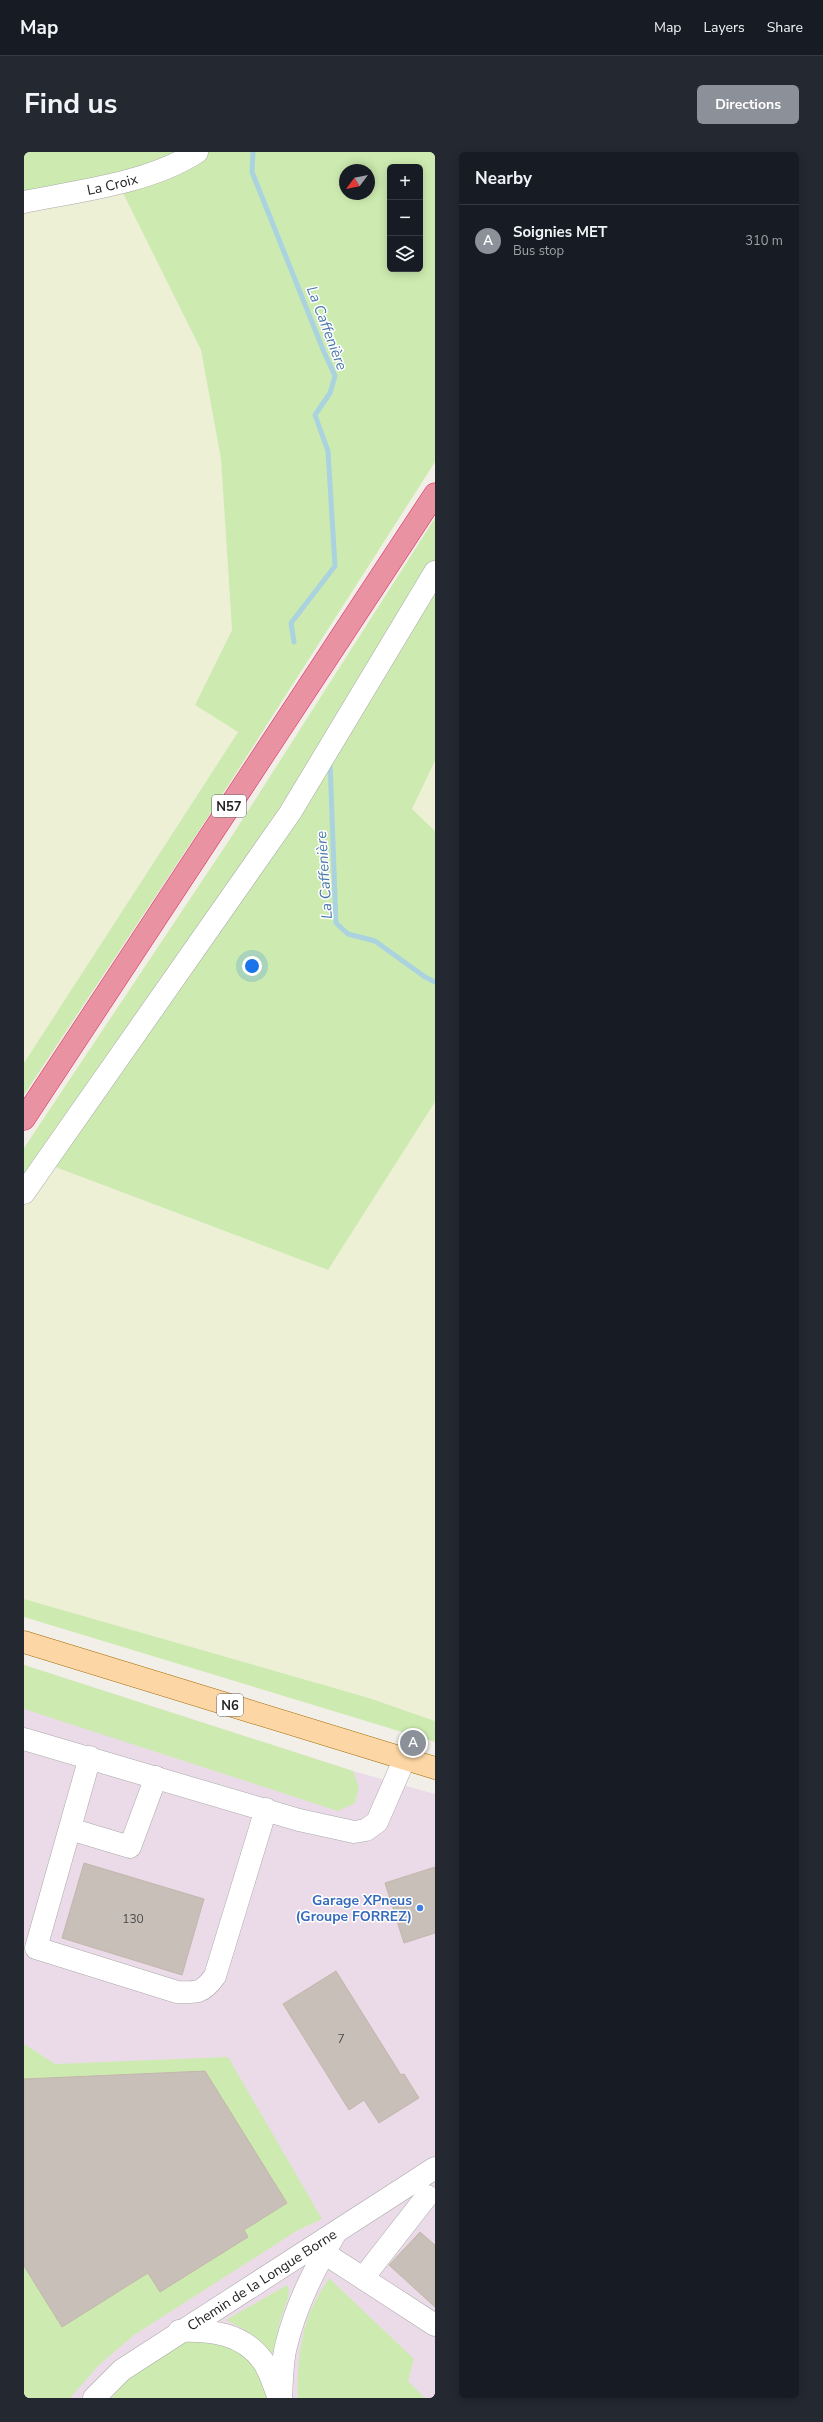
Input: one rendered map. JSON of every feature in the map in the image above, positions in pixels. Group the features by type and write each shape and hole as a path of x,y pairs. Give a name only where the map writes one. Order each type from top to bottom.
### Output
{"highway":[{"name":"N57","path":"24,1119 435,494"}],"main road":[{"name":"N6","path":"24,1642 435,1768"}],"street":[{"name":"La Croix","path":"24,202 106,186 156,172 197,152"},
{"path":"24,1193 290,813 435,572"},
{"path":"24,1738 320,1825 354,1832 366,1830 377,1822 405,1758"},
{"path":"90,1757 36,1948 177,1992 193,1993 206,1989 215,1976 266,1809"},
{"path":"70,1829 130,1847 156,1777"},
{"name":"Chemin de la Longue Borne","path":"94,2398 122,2370 179,2331 337,2231 425,2194 435,2168"},
{"path":"363,2278 425,2194"},
{"path":"280,2398 286,2348 300,2301 324,2253 337,2231"},
{"path":"324,2253 435,2325"},
{"path":"179,2331 204,2330 238,2339 255,2352 263,2362 280,2398"}],"shaded area":[{"path":"24,1665 353,1771 435,1794 435,2398 24,2398"}],"green space":[{"path":"24,152 435,152 435,462 208,817 24,1095 24,1063 238,732 195,705 232,630 221,459 201,350 120,187 24,211"},
{"path":"120,187 201,350 221,459 232,630 195,705 238,731 24,1063 24,211"},
{"path":"435,518 435,561 285,808 24,1183 24,1148 230,839"},
{"path":"435,579 435,761 412,809 435,831 435,1102 328,1270 50,1165"},
{"path":"435,761 435,831 412,809"},
{"path":"435,1102 435,1721 369,1698 24,1599 24,1203 50,1165 328,1270"},
{"path":"24,1599 369,1698 435,1721 435,1742 24,1617"},
{"path":"24,1665 353,1771 359,1787 355,1803 338,1811 24,1709"},
{"path":"24,2044 55,2064 228,2057 322,2219 298,2230 134,2335 99,2365 70,2398 24,2398"},
{"path":"329,2278 414,2359 408,2381 425,2398 298,2398 299,2365 304,2330 311,2310"},
{"path":"287,2285 289,2289 288,2298 279,2324 273,2354 249,2332 226,2320"},
{"path":"200,2338 213,2339 248,2354 272,2398 111,2398 127,2380 177,2345"}],"building":[{"path":"84,1863 204,1899 182,1975 62,1938"},
{"path":"435,1867 435,1933 404,1943 385,1883"},
{"path":"336,1971 401,2075 404,2074 419,2098 379,2123 364,2100 349,2110 283,2004"},
{"path":"205,2071 287,2203 244,2230 248,2237 160,2292 148,2273 62,2327 24,2266 24,2079"},
{"path":"420,2232 435,2245 435,2307 389,2265"}],"waterway":[{"name":"La Caffenière","path":"253,152 252,172 335,376 330,393 315,415 328,451 335,566 291,623 294,642"},
{"name":"La Caffenière","path":"330,762 336,923 348,934 375,941 425,977 435,982"}],"place":[{"name":"Soignies MET","path":"413,1743"},
{"name":"Garage XPneus (Groupe FORREZ)","path":"420,1908"}]}
